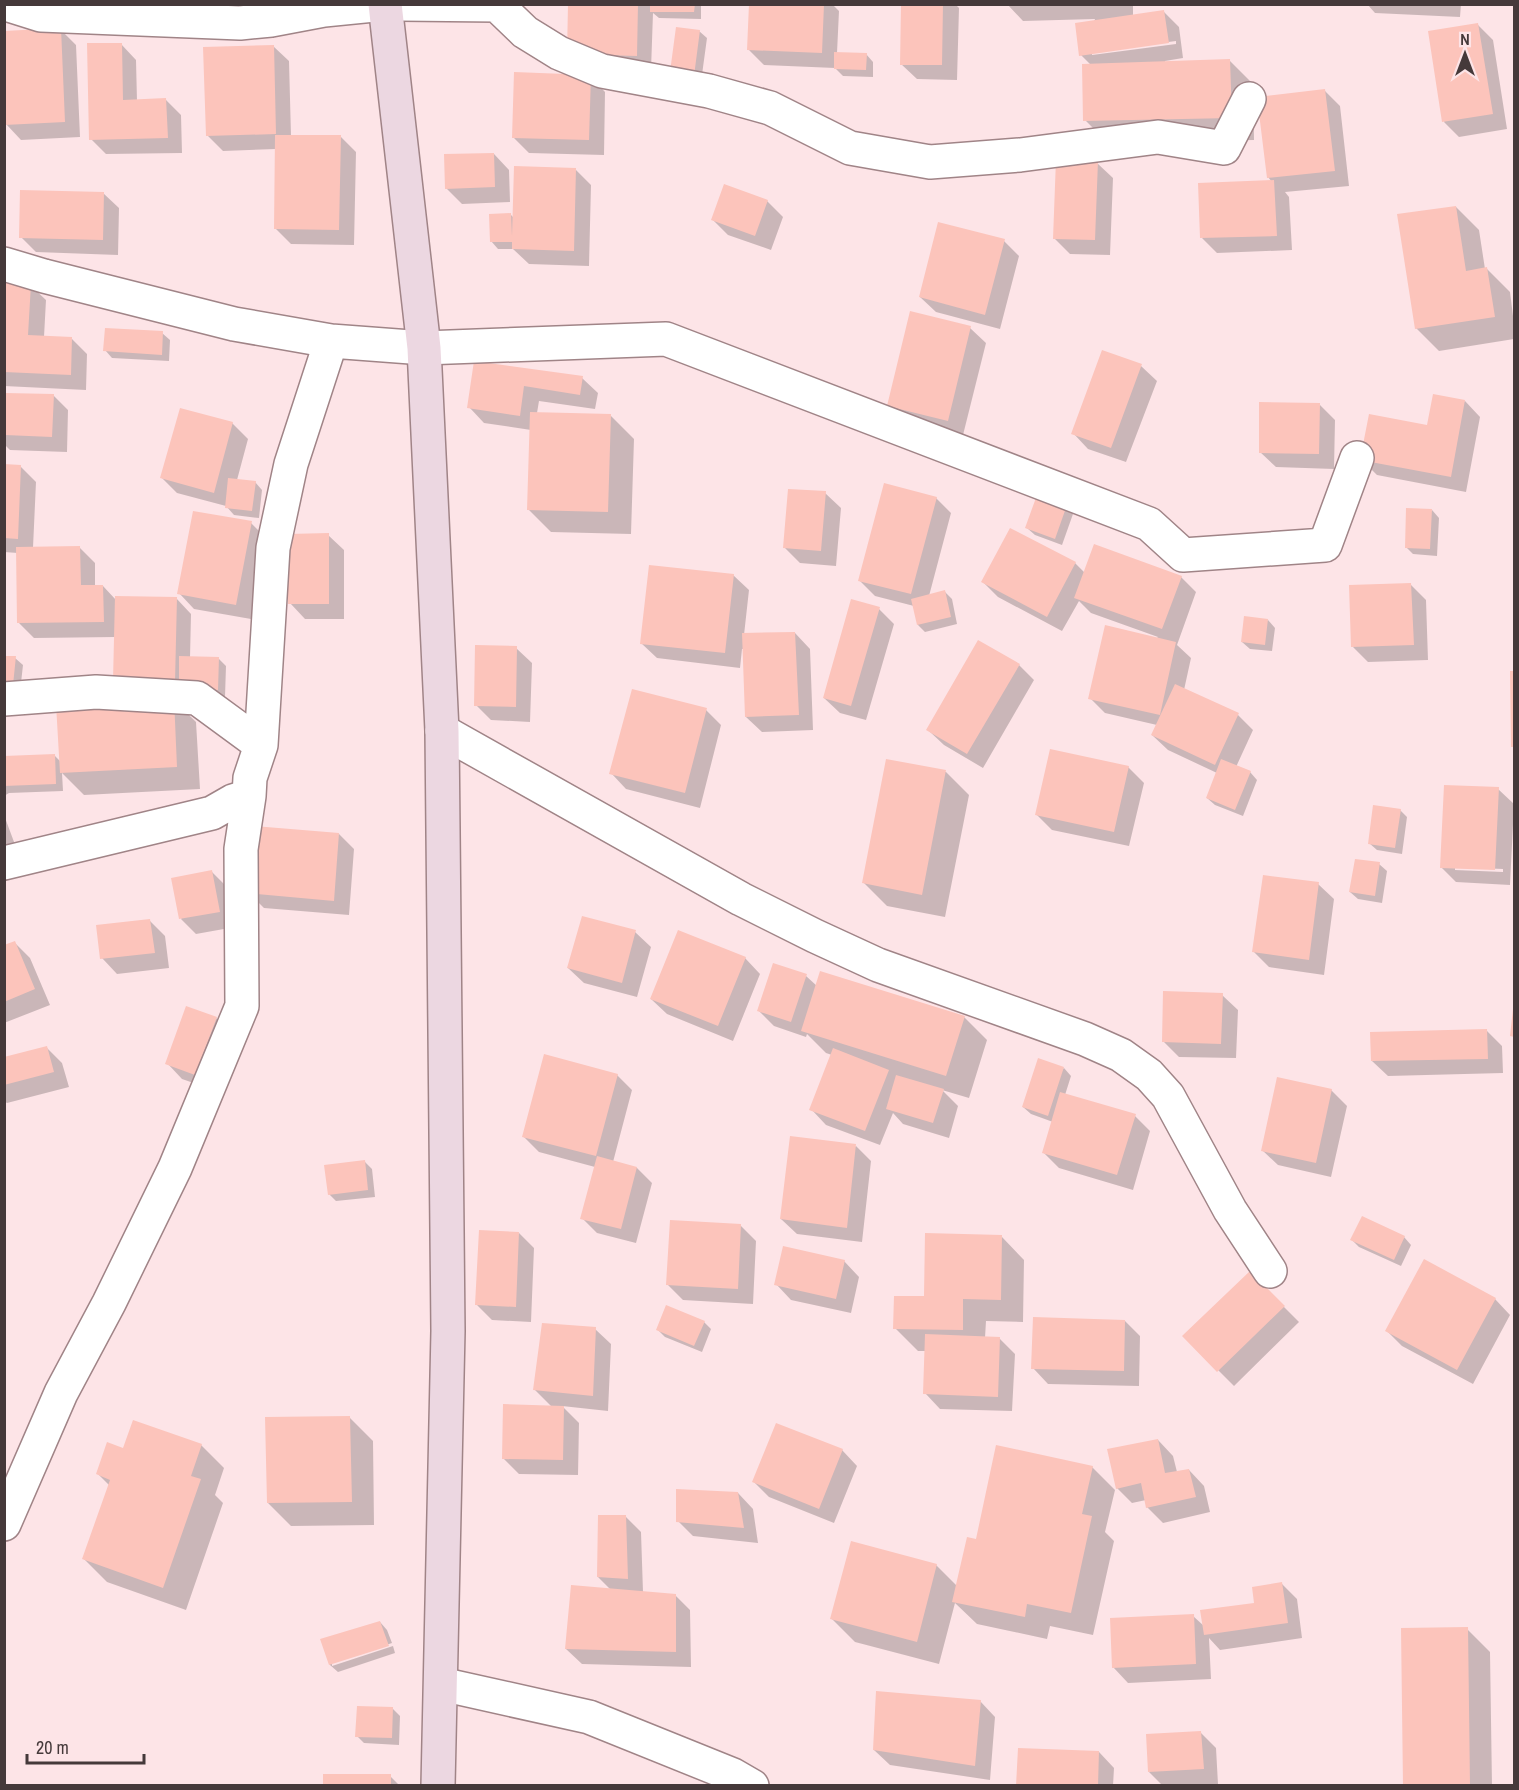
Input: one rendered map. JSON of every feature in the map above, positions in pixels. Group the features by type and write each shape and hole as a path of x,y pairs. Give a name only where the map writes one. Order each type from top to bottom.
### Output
{"street":[{"path":"6,4 41,15 240,23 324,10 384,4 424,348 442,731 448,1331 438,1785"},
{"path":"400,4 497,5 525,32 559,53 602,71 709,91 770,108 850,147 930,162 1020,155 1158,137 1224,147 1249,99"},
{"path":"4,264 234,324 331,341 424,348 666,339 1149,524 1183,555 1326,545 1357,458"},
{"path":"4,1524 61,1393 109,1303 175,1168 242,1006 241,849 250,778 261,745 273,548 291,464 331,341"},
{"path":"4,699 96,692 197,698 261,745"},
{"path":"442,731 731,893 815,936 878,965 1085,1039 1121,1055 1149,1075 1168,1096 1230,1209 1270,1271"},
{"path":"4,863 212,813 233,801 249,796"},
{"path":"441,1683 589,1717 733,1775 752,1785"}],"building":[{"path":"568,4 638,4 637,56 567,54"},
{"path":"650,4 695,4 694,12 650,12"},
{"path":"749,4 824,4 822,53 747,50"},
{"path":"901,4 943,4 942,65 900,65"},
{"path":"1164,10 1169,43 1079,56 1075,23"},
{"path":"1478,23 1493,114 1442,122 1428,31"},
{"path":"676,27 700,30 694,76 670,72"},
{"path":"61,28 65,122 4,125 4,31"},
{"path":"87,43 122,43 123,100 166,98 168,138 89,140"},
{"path":"274,45 276,134 206,136 203,47"},
{"path":"834,52 867,53 866,70 834,69"},
{"path":"1230,59 1232,118 1083,121 1082,64"},
{"path":"514,72 591,75 589,140 512,138"},
{"path":"1325,89 1335,171 1267,178 1257,97"},
{"path":"275,135 341,135 339,230 274,229"},
{"path":"494,153 495,187 445,189 444,154"},
{"path":"1056,159 1098,161 1095,240 1053,239"},
{"path":"514,166 576,168 574,251 512,249 512,242 490,242 489,214 511,213 512,236"},
{"path":"1274,180 1277,236 1200,238 1198,183"},
{"path":"724,184 768,200 755,236 711,220"},
{"path":"20,190 104,192 103,240 19,238"},
{"path":"1456,206 1466,271 1487,267 1495,317 1415,329 1397,214"},
{"path":"938,222 1005,239 985,315 919,297"},
{"path":"4,282 31,284 28,335 72,337 71,375 4,372"},
{"path":"910,311 971,326 948,421 887,406"},
{"path":"105,328 163,331 162,355 103,351"},
{"path":"1102,350 1142,364 1111,448 1071,434"},
{"path":"474,361 583,376 580,395 524,386 520,416 467,408"},
{"path":"5,393 54,394 52,437 5,435"},
{"path":"1433,394 1465,400 1451,477 1360,460 1369,414 1427,425"},
{"path":"1259,402 1320,403 1319,454 1259,453"},
{"path":"180,408 233,422 214,493 160,478"},
{"path":"530,412 611,414 608,512 527,510"},
{"path":"4,464 21,465 18,539 4,538"},
{"path":"228,478 256,481 252,511 225,508"},
{"path":"884,483 937,497 911,594 858,581"},
{"path":"788,489 826,491 821,551 783,548"},
{"path":"1037,495 1067,505 1055,539 1025,528"},
{"path":"1406,508 1432,509 1430,549 1405,548"},
{"path":"193,511 252,521 236,605 177,594"},
{"path":"1010,528 1076,562 1047,617 981,582"},
{"path":"329,533 329,604 288,604 288,534"},
{"path":"1094,544 1182,576 1162,629 1074,598"},
{"path":"80,546 81,585 103,585 104,622 17,623 16,547"},
{"path":"649,565 734,574 725,653 640,644"},
{"path":"1411,583 1414,645 1351,647 1349,585"},
{"path":"945,590 951,617 917,625 911,599"},
{"path":"115,596 177,597 175,682 113,681"},
{"path":"851,599 880,607 851,706 823,698"},
{"path":"1244,616 1268,619 1265,645 1241,642"},
{"path":"1105,625 1176,642 1160,715 1088,699"},
{"path":"795,632 799,715 745,717 742,633"},
{"path":"978,640 1020,664 967,754 926,730"},
{"path":"475,645 517,646 516,707 474,706"},
{"path":"4,656 16,656 13,685 4,684"},
{"path":"179,656 219,657 218,690 179,689"},
{"path":"1510,671 1514,671 1514,747 1511,747"},
{"path":"1175,684 1239,713 1215,765 1151,735"},
{"path":"632,689 707,708 685,793 609,774"},
{"path":"174,698 177,767 60,773 56,704"},
{"path":"1050,749 1129,766 1114,832 1035,815"},
{"path":"55,754 56,784 4,786 4,756"},
{"path":"886,759 946,770 922,895 862,883"},
{"path":"1221,759 1251,771 1235,810 1206,798"},
{"path":"1444,785 1499,787 1495,870 1440,868"},
{"path":"1373,805 1401,809 1395,848 1368,844"},
{"path":"253,826 339,833 334,901 247,893"},
{"path":"1355,859 1380,862 1375,896 1349,892"},
{"path":"212,870 220,912 179,919 171,878"},
{"path":"1263,875 1319,882 1309,960 1252,952"},
{"path":"582,916 636,930 622,983 567,968"},
{"path":"150,919 155,953 100,959 96,925"},
{"path":"678,930 746,957 718,1026 650,999"},
{"path":"15,941 35,989 4,1002 4,945"},
{"path":"773,963 807,974 791,1022 757,1011"},
{"path":"820,971 965,1016 946,1076 801,1031"},
{"path":"1163,991 1223,993 1221,1044 1162,1042"},
{"path":"186,1006 217,1017 195,1075 165,1064"},
{"path":"1514,1009 1514,1037 1510,1036"},
{"path":"1487,1029 1488,1059 1371,1061 1370,1032"},
{"path":"47,1046 54,1072 4,1085 4,1057"},
{"path":"833,1048 889,1070 865,1131 809,1110"},
{"path":"544,1054 618,1074 596,1156 522,1137"},
{"path":"1038,1058 1064,1067 1048,1116 1022,1107"},
{"path":"896,1075 944,1089 933,1123 886,1109"},
{"path":"1277,1077 1332,1089 1316,1163 1261,1151"},
{"path":"1060,1092 1136,1114 1117,1175 1042,1153"},
{"path":"790,1136 856,1144 847,1228 780,1219"},
{"path":"597,1156 637,1167 621,1229 580,1219"},
{"path":"365,1160 368,1190 328,1195 324,1165"},
{"path":"1362,1216 1405,1236 1394,1260 1350,1240"},
{"path":"670,1220 741,1224 738,1289 666,1285"},
{"path":"479,1230 519,1232 516,1307 475,1305"},
{"path":"925,1233 1002,1235 1001,1300 963,1299 963,1330 893,1329 894,1296 924,1296"},
{"path":"783,1246 845,1260 836,1299 774,1285"},
{"path":"1424,1259 1496,1298 1457,1370 1385,1331"},
{"path":"1250,1271 1285,1306 1217,1372 1182,1336"},
{"path":"666,1305 705,1321 694,1346 656,1330"},
{"path":"1033,1317 1125,1320 1124,1371 1031,1369"},
{"path":"542,1323 596,1327 593,1396 533,1390"},
{"path":"925,1334 1000,1337 998,1397 923,1394"},
{"path":"503,1404 564,1406 563,1460 502,1459"},
{"path":"350,1416 352,1502 267,1503 265,1417"},
{"path":"133,1420 202,1444 191,1476 201,1479 163,1588 82,1559 110,1480 96,1474 107,1442 123,1448"},
{"path":"776,1423 843,1449 819,1509 752,1482"},
{"path":"1158,1439 1165,1473 1189,1469 1196,1497 1146,1508 1141,1483 1116,1489 1107,1449"},
{"path":"996,1445 1093,1466 1082,1514 1092,1516 1071,1613 1027,1604 1025,1617 952,1602 967,1537 976,1539"},
{"path":"676,1489 738,1492 744,1528 676,1522"},
{"path":"598,1515 626,1515 628,1579 597,1577"},
{"path":"851,1541 937,1564 917,1642 830,1619"},
{"path":"1282,1582 1288,1623 1204,1635 1200,1610 1254,1603 1252,1587"},
{"path":"571,1585 676,1594 676,1652 565,1649"},
{"path":"1194,1614 1196,1664 1112,1668 1110,1618"},
{"path":"380,1621 389,1646 329,1665 320,1639"},
{"path":"1468,1627 1470,1786 1403,1786 1401,1628"},
{"path":"876,1691 981,1700 975,1766 873,1750"},
{"path":"357,1706 393,1707 392,1738 355,1737"},
{"path":"1201,1731 1204,1769 1148,1772 1146,1734"},
{"path":"1018,1748 1099,1751 1098,1786 1016,1786"},
{"path":"323,1774 391,1774 391,1786 323,1786"}]}
